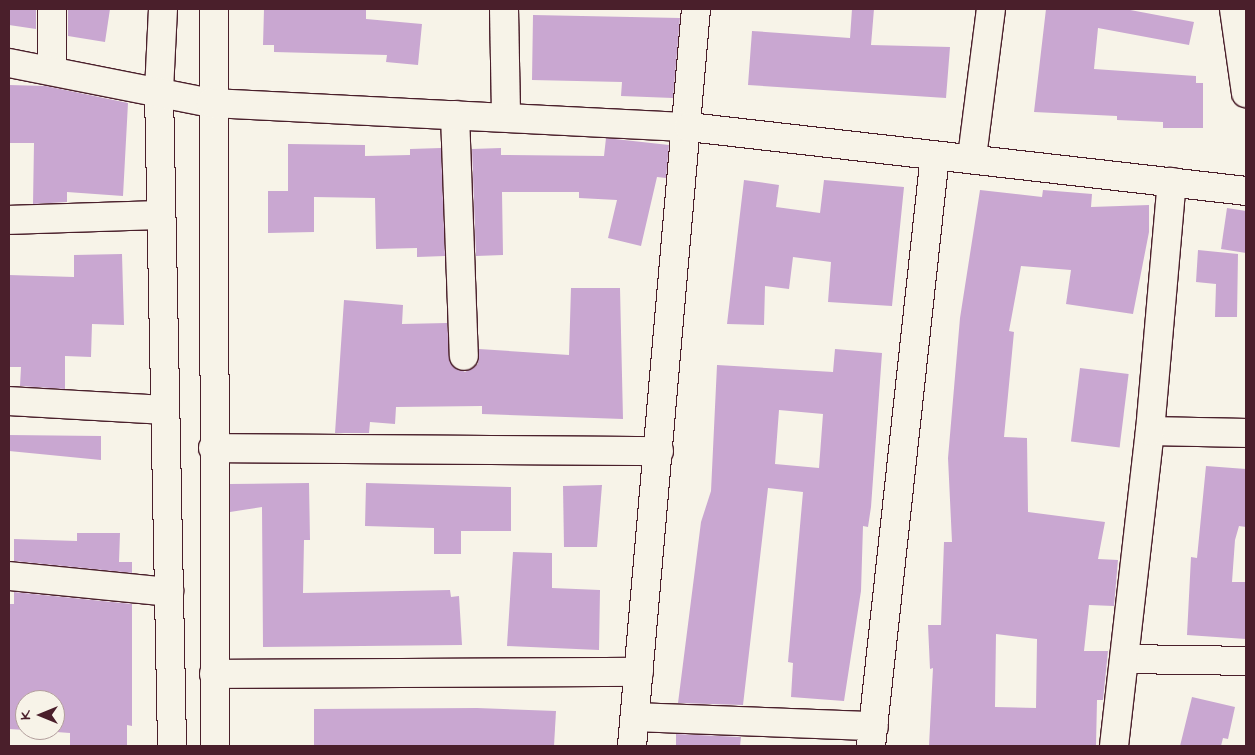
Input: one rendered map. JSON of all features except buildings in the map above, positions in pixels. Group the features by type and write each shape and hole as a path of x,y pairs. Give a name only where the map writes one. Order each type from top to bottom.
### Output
{"street":[{"path":"52,9 52,71"},
{"path":"163,9 159,91 172,746"},
{"path":"214,9 211,103 215,746"},
{"path":"504,9 506,116"},
{"path":"632,746 689,128 696,9"},
{"path":"972,157 991,9"},
{"path":"1234,9 1246,93"},
{"path":"9,63 159,91 211,103 506,116 689,128 972,157 1246,191"},
{"path":"455,115 464,356"},
{"path":"634,717 873,736 935,154"},
{"path":"1114,746 1150,431 1172,182"},
{"path":"9,220 161,214"},
{"path":"9,400 165,410"},
{"path":"1150,431 1246,433"},
{"path":"213,448 659,451"},
{"path":"9,576 169,592"},
{"path":"1125,659 1246,661"},
{"path":"214,674 639,672"}]}
